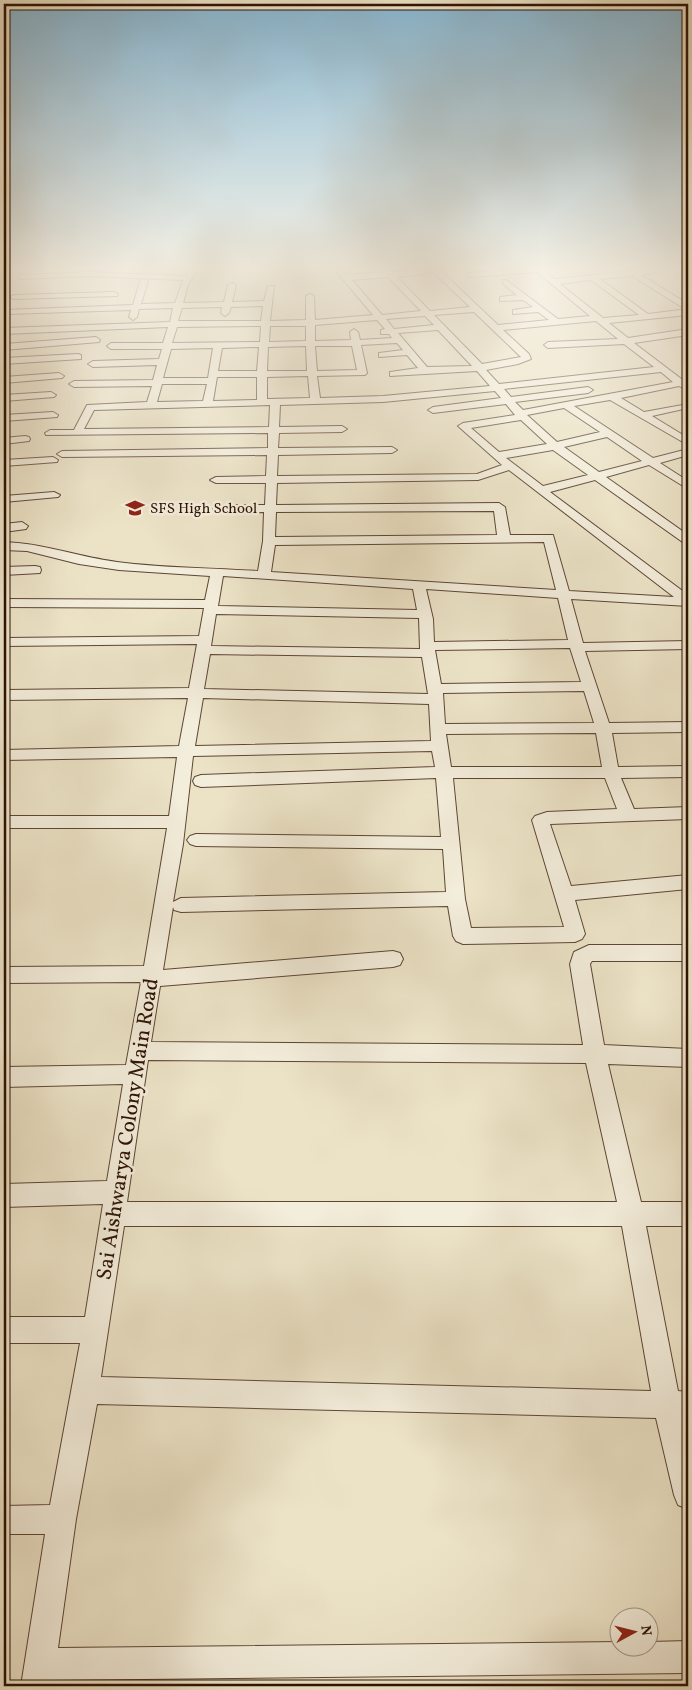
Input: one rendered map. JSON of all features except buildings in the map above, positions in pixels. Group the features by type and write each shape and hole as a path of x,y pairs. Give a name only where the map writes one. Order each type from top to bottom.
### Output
{"street":[{"path":"118,454 130,419 152,404 166,349"},
{"path":"208,403 217,349"},
{"path":"262,402 264,349"},
{"path":"311,349 313,374 322,412"},
{"path":"356,349 363,386"},
{"path":"407,349 424,369 429,370"},
{"path":"461,349 521,416 555,446 688,540"},
{"path":"393,374 478,366 526,358 519,349"},
{"path":"636,349 684,385"},
{"path":"382,355 410,352"},
{"path":"4,361 78,357"},
{"path":"93,364 163,362"},
{"path":"565,369 599,399"},
{"path":"74,384 159,382 262,374 313,374 410,397 662,369"},
{"path":"671,376 688,373"},
{"path":"4,380 59,376"},
{"path":"684,385 611,396 521,416 463,426 497,456 688,602"},
{"path":"50,433 77,433 130,419 226,417 274,430 322,412 363,386"},
{"path":"433,410 588,390"},
{"path":"4,398 51,394"},
{"path":"611,396 688,442"},
{"path":"226,417 262,402 275,402 322,412 342,430"},
{"path":"264,575 269,541 275,402"},
{"path":"208,403 226,417"},
{"path":"176,418 208,403"},
{"path":"152,404 176,418"},
{"path":"565,405 606,434 688,486"},
{"path":"643,415 686,406"},
{"path":"77,433 91,407 130,419"},
{"path":"4,418 53,414"},
{"path":"497,456 555,446 606,434"},
{"path":"4,441 25,439"},
{"path":"4,464 58,457 118,454 392,450"},
{"path":"543,490 688,452"},
{"path":"216,480 478,477 511,466"},
{"path":"4,499 54,495"},
{"path":"219,509 499,507 504,538"},
{"path":"4,528 22,526"},
{"path":"269,541 550,538 577,646 603,728 611,773 628,816"},
{"path":"4,546 27,547 79,560 119,566 688,602"},
{"path":"4,571 35,570"},
{"name":"Sai Aishwarya Colony Main Road","path":"39,1675 62,1519 86,1390 139,1051 174,844 175,822 186,752 217,572"},
{"path":"419,586 425,614 435,694 456,899 462,936 575,934 564,894 540,825 541,820 547,818 688,813"},
{"path":"4,603 425,614"},
{"path":"4,642 429,650 688,645"},
{"path":"4,695 435,694 589,686"},
{"path":"438,729 688,727"},
{"path":"4,755 439,746"},
{"path":"201,781 444,772 611,773 688,771"},
{"path":"4,822 175,822"},
{"path":"196,840 450,843"},
{"path":"564,894 688,882"},
{"path":"181,905 456,899"},
{"path":"688,953 589,953 580,958 595,1054 678,1405 688,1495"},
{"path":"4,974 152,976 393,959"},
{"path":"139,1051 595,1054 688,1058"},
{"path":"4,1077 136,1074"},
{"path":"4,1195 116,1203 632,1216 688,1214"},
{"path":"4,1330 95,1330"},
{"path":"86,1390 678,1405"},
{"path":"4,1520 62,1519"},
{"path":"39,1675 688,1657"}],"place":[{"name":"SFS High School","path":"135,508"}]}
